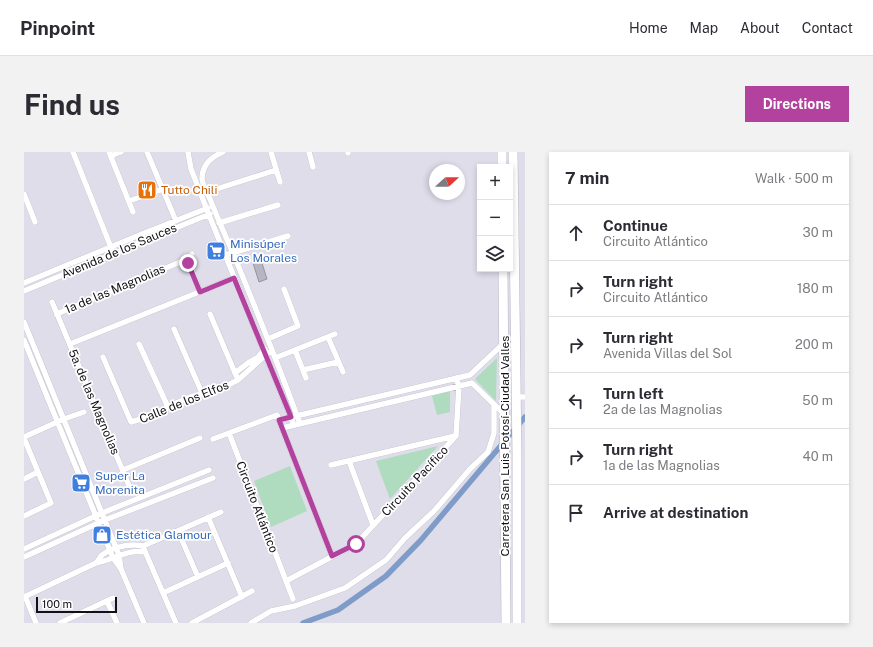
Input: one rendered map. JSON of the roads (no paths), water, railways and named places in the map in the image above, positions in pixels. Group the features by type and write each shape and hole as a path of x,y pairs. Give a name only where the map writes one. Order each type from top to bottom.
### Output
{"main road":[{"path":"502,152 502,164"},
{"path":"513,152 520,397 516,414 519,537 517,623"},
{"name":"Carretera San Luis Potosí-Ciudad Valles","path":"503,272 506,623"}],"street":[{"path":"73,152 114,254"},
{"path":"121,152 110,154 133,212"},
{"path":"146,152 176,221"},
{"path":"188,152 191,169 294,425"},
{"path":"223,152 215,156 204,167 202,180 268,339 300,424"},
{"path":"271,152 280,182"},
{"path":"309,152 313,167"},
{"path":"206,192 276,170"},
{"path":"129,201 163,189"},
{"path":"24,194 35,222"},
{"path":"219,223 278,205"},
{"name":"Avenida de los Sauces","path":"24,283 176,221 214,210"},
{"name":"Avenida de los Sauces","path":"24,291 114,254 208,212"},
{"path":"225,255 288,236"},
{"name":"1a de las Magnolias","path":"57,315 185,260 192,254"},
{"path":"185,260 188,263 200,292"},
{"path":"70,344 234,278"},
{"path":"268,339 298,326 284,289"},
{"name":"5a. de las Magnolias","path":"52,302 130,488"},
{"path":"210,314 238,380"},
{"path":"24,322 117,548 121,568 144,623"},
{"path":"174,329 202,393"},
{"path":"275,358 335,334"},
{"path":"328,337 343,372"},
{"path":"24,340 98,523 113,558 121,568"},
{"path":"279,420 470,375 504,343"},
{"path":"140,344 168,406"},
{"name":"Calle de los Elfos","path":"235,373 271,348"},
{"path":"295,350 306,378"},
{"name":"Calle de los Elfos","path":"103,357 132,422 148,417 168,406 238,380 260,362 265,353"},
{"path":"303,370 338,362"},
{"path":"470,375 472,383 505,416"},
{"name":"Circuito Pacífico","path":"332,556 356,544 456,436 458,386 456,378"},
{"path":"282,428 472,383"},
{"path":"390,394 392,402"},
{"path":"251,623 271,611 295,606 345,588 386,560 405,538 434,511 470,469 488,452 494,433 494,404"},
{"path":"24,516 51,503 24,438 64,419 84,412"},
{"path":"213,439 277,415 332,556 286,581"},
{"name":"Circuito Atlántico","path":"229,433 293,599"},
{"name":"Circuito Pacífico","path":"331,465 456,436"},
{"path":"122,470 200,438"},
{"name":"Circuito Pacífico","path":"349,461 373,525"},
{"path":"24,549 102,513 209,470"},
{"path":"24,478 38,472"},
{"path":"24,557 105,520 212,478"},
{"path":"173,484 177,492"},
{"path":"36,623 24,596 96,563 119,555 144,549 178,531 221,512"},
{"path":"208,518 242,597"},
{"path":"178,531 198,577"},
{"path":"96,563 102,555 117,548 128,545 138,545 144,549 176,623"},
{"path":"163,593 228,563"},
{"path":"192,623 252,592"},
{"path":"60,623 72,620 113,598"},
{"path":"107,601 117,623"}],"waterway":[{"path":"303,623 338,610 386,576 421,540 525,417"}],"place":[{"name":"Tutto Chili","path":"147,190"},
{"name":"Minisúper Los Morales","path":"216,251"},
{"name":"Super La Morenita","path":"81,483"},
{"name":"Estética Glamour","path":"102,535"}]}
